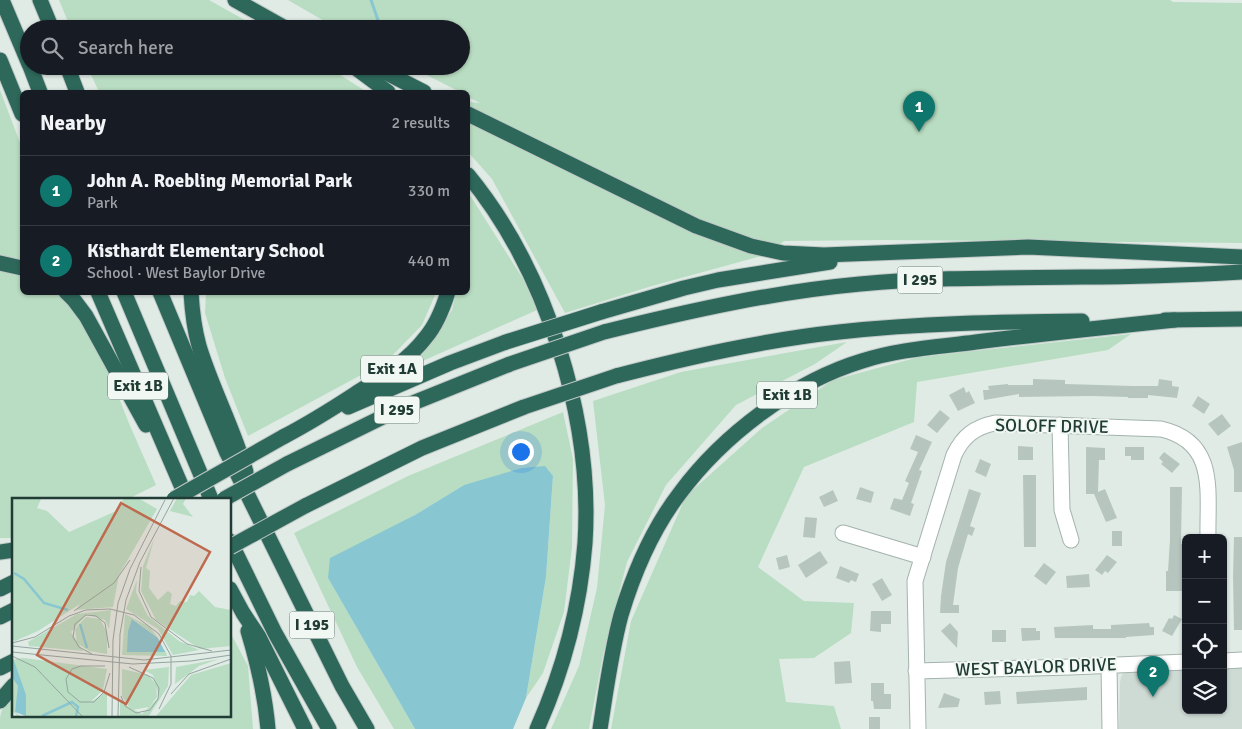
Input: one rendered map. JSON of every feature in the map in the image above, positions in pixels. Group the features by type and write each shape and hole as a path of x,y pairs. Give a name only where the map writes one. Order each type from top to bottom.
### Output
{"highway":[{"path":"2,0 20,43"},
{"path":"40,0 48,20"},
{"path":"234,0 270,20"},
{"path":"248,8 273,20"},
{"path":"0,60 20,109"},
{"path":"33,75 39,90"},
{"path":"70,75 76,90"},
{"path":"365,75 385,90"},
{"path":"390,75 420,90"},
{"path":"470,115 696,226 728,239 783,253 824,255 1028,247 1242,257"},
{"path":"470,178 512,240 540,298 568,376 578,430 585,501 585,542 580,582 574,619 564,656 537,729"},
{"path":"176,498 312,422 450,363 506,342 653,296 718,280 898,252"},
{"path":"0,263 20,268"},
{"name":"I 295","path":"226,498 287,464 404,407 510,364 604,332 735,302 858,284 967,278 1082,277 1242,272"},
{"path":"69,295 86,316 187,498"},
{"name":"Exit 1B","path":"99,295 178,480"},
{"path":"125,295 211,498"},
{"path":"161,295 233,452"},
{"path":"191,295 192,312 199,345 225,416 233,452"},
{"name":"Exit 1A","path":"312,422 380,378 413,351 426,337 437,320 447,295"},
{"name":"I 295","path":"231,546 305,506 422,448 524,406 616,376 696,356 790,338 867,329 971,323 1242,319"},
{"name":"Exit 1B","path":"600,729 613,650 621,615 633,581 657,529 680,492 704,465 742,429 783,398 811,381 836,370 888,354 1050,333 1175,320"},
{"name":"I 195","path":"233,452 259,519 342,686 367,729"},
{"name":"I 195","path":"231,543 275,633 329,729"},
{"path":"0,589 12,583"},
{"path":"231,591 258,636 304,729"},
{"path":"0,617 12,611"},
{"path":"243,613 260,674 266,702 268,729"},
{"path":"0,668 12,662"},
{"path":"0,701 12,687"}],"street":[{"name":"SOLOFF DRIVE","path":"918,729 916,580 954,455 965,437 974,430 984,425 995,423 1161,428 1173,431 1186,439 1200,453 1205,464 1208,534"},
{"path":"1060,425 1062,510 1070,540"},
{"path":"842,533 923,557"},
{"path":"1227,661 1242,660"},
{"name":"WEST BAYLOR DRIVE","path":"916,671 1182,662"},
{"path":"1110,666 1110,729"}],"shaded area":[{"path":"1227,664 1242,664 1242,729 1119,729 1120,683 1124,672 1182,666 1182,714 1227,714"}],"green space":[{"path":"59,0 209,0 245,20 67,20"},
{"path":"288,0 1170,0 1173,2 1242,3 1242,243 784,241 769,254 652,286 565,313 492,179 470,154 470,102 480,103 470,98 470,90 456,90 427,75 470,75 470,20 322,20"},
{"path":"91,75 340,75 364,90 98,90"},
{"path":"0,90 20,143 20,295 79,295 128,421 156,485 130,498 12,498 12,538 0,538"},
{"path":"470,195 523,279 537,310 416,364 452,310 456,295 470,295"},
{"path":"206,295 435,295 422,325 387,361 248,436 225,378 205,313"},
{"path":"1131,334 1108,350 917,382 914,422 804,467 758,567 804,601 854,603 851,633 814,658 779,659 786,702 834,706 841,729 611,729 631,621 686,496 762,428 833,380 919,357"},
{"path":"847,342 815,364 736,405 666,485 627,562 603,655 589,729 551,729 579,666 597,588 605,505 593,401 681,372"},
{"path":"563,412 573,459 572,547 564,612 543,673 526,698 546,577 553,476 464,485 415,515 328,578 415,729 394,729 357,667 294,533 408,476"},
{"path":"231,634 248,666 253,729 0,729 0,718 6,705 12,699 12,716 231,716"}],"water":[{"path":"545,466 553,476 546,577 526,698 513,729 415,729 328,578 330,558 415,515 464,485 522,468"}],"building":[{"path":"1033,379 1065,380 1065,384 1158,386 1159,379 1172,381 1172,386 1179,387 1177,398 1148,395 1148,398 1091,396 1019,397 1019,394 984,400 983,390 989,390 988,386 1008,384 1033,385"},
{"path":"964,387 966,393 969,391 975,403 958,411 949,395"},
{"path":"1198,396 1210,404 1204,414 1192,406"},
{"path":"940,410 950,418 937,433 927,425"},
{"path":"1222,414 1231,426 1218,436 1208,424"},
{"path":"916,435 932,442 919,470 922,471 911,503 914,504 910,516 890,509 894,498 902,500 909,483 905,481 918,452 910,449"},
{"path":"1242,442 1242,492 1234,492 1234,470 1227,447"},
{"path":"1018,446 1033,447 1033,460 1018,460"},
{"path":"1086,447 1105,448 1105,460 1099,460 1098,492 1105,489 1117,518 1106,522 1094,494 1086,494"},
{"path":"1125,447 1144,447 1144,460 1131,460 1131,456 1125,456"},
{"path":"1164,452 1180,464 1172,473 1161,464 1163,462 1159,458"},
{"path":"980,459 991,464 986,477 975,472"},
{"path":"1023,475 1036,475 1036,547 1024,547"},
{"path":"860,487 874,492 871,503 856,499"},
{"path":"1170,487 1182,487 1182,591 1166,591 1166,571 1168,571"},
{"path":"969,489 981,493 970,526 975,528 972,536 968,534 958,568 953,605 959,605 959,613 940,613 946,562"},
{"path":"833,490 838,501 824,507 819,497"},
{"path":"805,517 817,518 815,538 803,537"},
{"path":"1112,531 1122,531 1122,546 1112,546"},
{"path":"1234,537 1242,537 1242,630 1234,630"},
{"path":"820,551 828,563 806,578 798,565"},
{"path":"787,555 790,567 779,570 776,558"},
{"path":"1107,555 1117,562 1108,573 1105,571 1102,575 1095,570"},
{"path":"1044,563 1056,572 1046,585 1034,576"},
{"path":"840,566 859,574 856,582 851,580 849,583 836,578"},
{"path":"1089,574 1090,587 1067,588 1066,576"},
{"path":"882,578 892,595 882,601 872,584"},
{"path":"871,611 891,611 891,624 881,624 881,632 870,631"},
{"path":"1174,615 1182,619 1172,636 1162,631 1169,618 1172,619"},
{"path":"950,623 958,632 957,648 941,631"},
{"path":"1149,623 1150,627 1154,627 1154,635 1126,638 1055,638 1054,627 1093,625 1093,629 1111,629 1111,625"},
{"path":"1021,628 1036,628 1036,631 1040,631 1040,640 1022,641"},
{"path":"992,630 1006,630 1006,642 992,642"},
{"path":"850,661 852,683 835,684 834,662"},
{"path":"871,683 884,683 884,694 891,694 891,709 874,709 873,701 871,701"},
{"path":"1087,687 1087,700 1017,704 1016,692"},
{"path":"1000,691 1001,704 985,705 984,692"},
{"path":"944,693 960,699 958,707 938,708"},
{"path":"869,717 880,717 880,729 869,729"}],"waterway":[{"path":"371,0 378,20"}],"place":[{"name":"John A. Roebling Memorial Park","path":"919,132"},
{"name":"Kisthardt Elementary School","path":"1153,697"}]}
